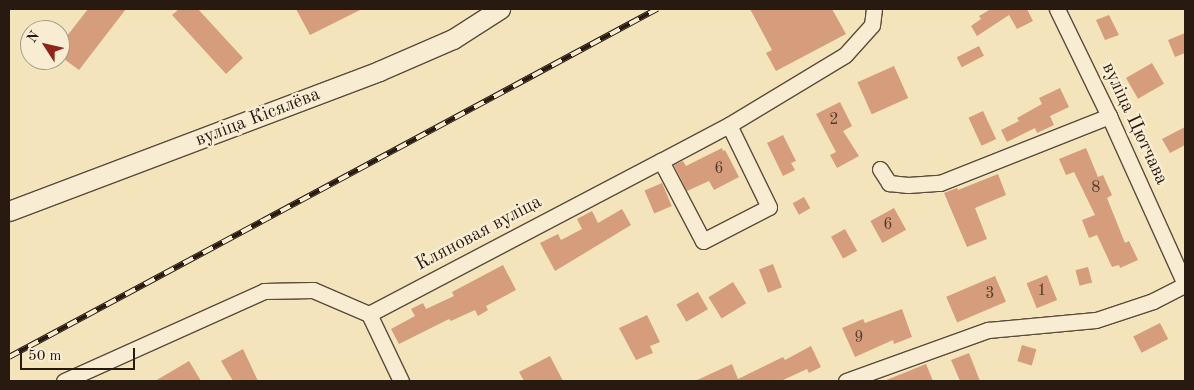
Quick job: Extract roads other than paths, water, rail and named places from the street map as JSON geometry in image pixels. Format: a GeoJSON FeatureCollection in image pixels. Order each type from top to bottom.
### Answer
{"type":"FeatureCollection","features":[{"type":"Feature","properties":{"kind":"street","name":"вуліца Кісялёва"},"geometry":{"type":"LineString","coordinates":[[9,211],[380,71],[453,39],[500,9]]}},
{"type":"Feature","properties":{"kind":"street","name":"Кляновая вуліца"},"geometry":{"type":"LineString","coordinates":[[369,314],[661,162],[729,125],[845,56],[872,25],[874,9]]}},
{"type":"Feature","properties":{"kind":"street","name":"вуліца Цютчава"},"geometry":{"type":"LineString","coordinates":[[1057,9],[1109,116],[1185,285]]}},
{"type":"Feature","properties":{"kind":"street"},"geometry":{"type":"LineString","coordinates":[[880,169],[889,183],[908,186],[940,183],[1109,116]]}},
{"type":"Feature","properties":{"kind":"street"},"geometry":{"type":"LineString","coordinates":[[661,162],[703,241],[769,207],[729,125]]}},
{"type":"Feature","properties":{"kind":"street"},"geometry":{"type":"LineString","coordinates":[[846,381],[988,330],[1096,320],[1153,301],[1185,285]]}},
{"type":"Feature","properties":{"kind":"street"},"geometry":{"type":"LineString","coordinates":[[69,381],[264,291],[313,290],[369,314],[401,381]]}},
{"type":"Feature","properties":{"kind":"railway"},"geometry":{"type":"LineString","coordinates":[[9,357],[657,9]]}}]}
